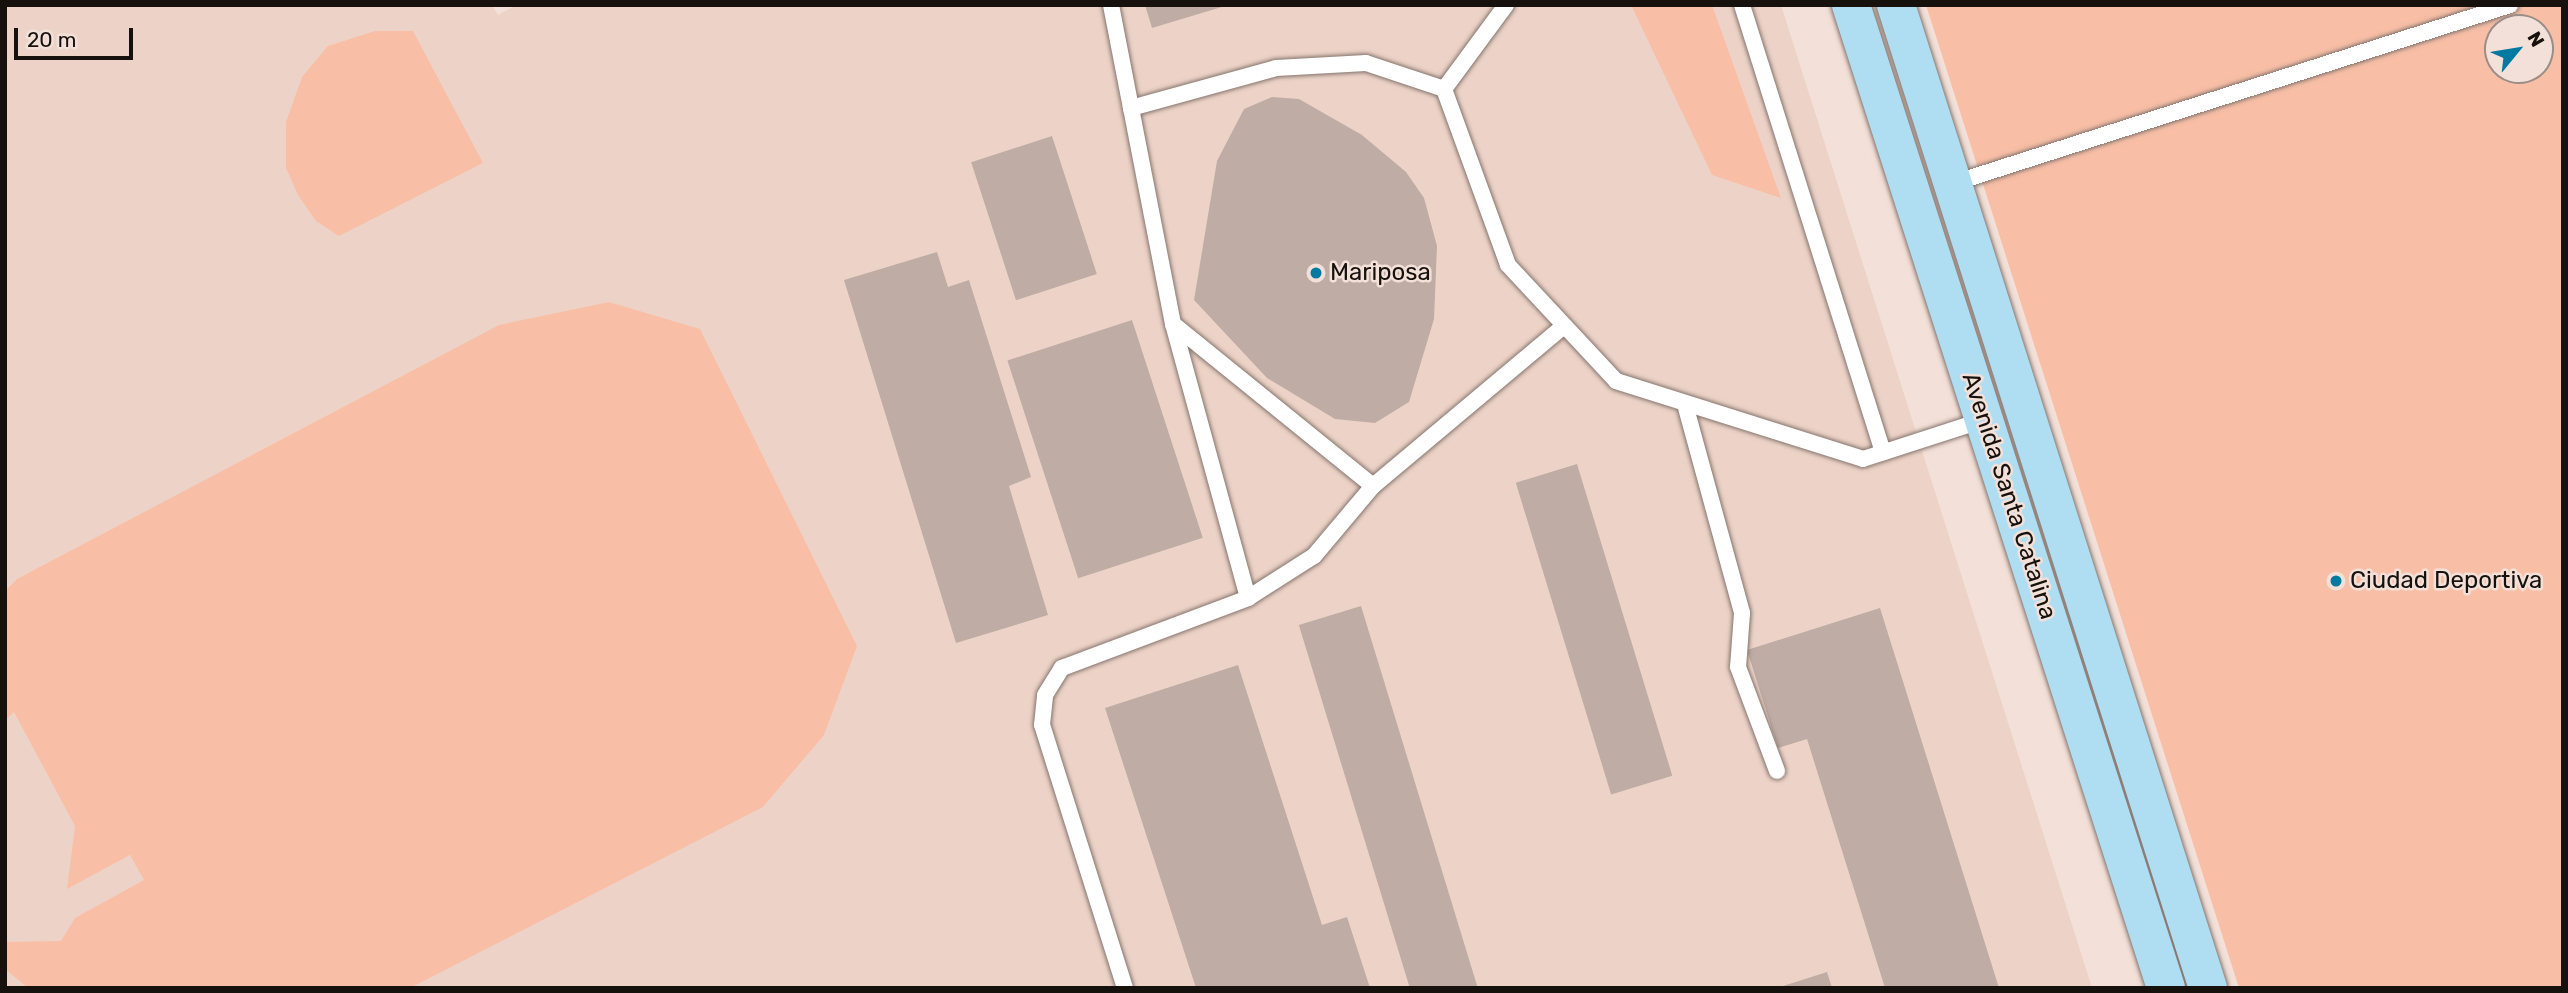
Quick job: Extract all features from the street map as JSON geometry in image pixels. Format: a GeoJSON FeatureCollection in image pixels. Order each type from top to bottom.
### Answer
{"type":"FeatureCollection","features":[{"type":"Feature","properties":{"kind":"main road","name":"Avenida Santa Catalina"},"geometry":{"type":"LineString","coordinates":[[1851,5],[2166,988]]}},
{"type":"Feature","properties":{"kind":"main road","name":"Avenida Santa Catalina"},"geometry":{"type":"LineString","coordinates":[[1896,5],[2208,988]]}},
{"type":"Feature","properties":{"kind":"lane"},"geometry":{"type":"LineString","coordinates":[[1111,5],[1173,324],[1248,598]]}},
{"type":"Feature","properties":{"kind":"lane"},"geometry":{"type":"LineString","coordinates":[[1444,89],[1506,5]]}},
{"type":"Feature","properties":{"kind":"lane"},"geometry":{"type":"LineString","coordinates":[[1742,5],[1883,452]]}},
{"type":"Feature","properties":{"kind":"lane"},"geometry":{"type":"LineString","coordinates":[[1954,183],[2510,5]]}},
{"type":"Feature","properties":{"kind":"lane"},"geometry":{"type":"LineString","coordinates":[[1131,108],[1276,68],[1366,63],[1444,89]]}},
{"type":"Feature","properties":{"kind":"lane"},"geometry":{"type":"LineString","coordinates":[[1444,89],[1508,265],[1560,329],[1616,381],[1686,408],[1863,459],[1984,420]]}},
{"type":"Feature","properties":{"kind":"lane"},"geometry":{"type":"LineString","coordinates":[[1173,324],[1373,486]]}},
{"type":"Feature","properties":{"kind":"lane"},"geometry":{"type":"LineString","coordinates":[[1125,988],[1042,725],[1045,695],[1062,668],[1248,598],[1314,556],[1373,486],[1560,329]]}},
{"type":"Feature","properties":{"kind":"lane"},"geometry":{"type":"LineString","coordinates":[[1686,408],[1742,613],[1738,667],[1777,771]]}},
{"type":"Feature","properties":{"kind":"shaded area"},"geometry":{"type":"Polygon","coordinates":[[[5,5],[492,5],[498,15],[516,5],[1781,5],[2092,988],[5,988],[5,5]]]}},
{"type":"Feature","properties":{"kind":"shaded area"},"geometry":{"type":"Polygon","coordinates":[[[1631,5],[1712,5],[1781,198],[1712,175],[1631,5]]]}},
{"type":"Feature","properties":{"kind":"shaded area","name":"Ciudad Deportiva"},"geometry":{"type":"Polygon","coordinates":[[[1926,5],[2563,5],[2563,988],[2239,988],[1926,5]]]}},
{"type":"Feature","properties":{"kind":"shaded area"},"geometry":{"type":"Polygon","coordinates":[[[375,31],[413,31],[483,163],[339,236],[316,221],[298,195],[286,168],[286,122],[302,77],[328,46],[375,31]]]}},
{"type":"Feature","properties":{"kind":"shaded area"},"geometry":{"type":"Polygon","coordinates":[[[609,302],[700,329],[857,646],[824,735],[763,807],[410,988],[28,988],[5,969],[5,942],[61,941],[75,918],[144,880],[130,855],[67,889],[75,826],[14,712],[5,721],[5,591],[17,579],[499,325],[609,302]]]}},
{"type":"Feature","properties":{"kind":"building"},"geometry":{"type":"Polygon","coordinates":[[[1145,5],[1225,5],[1225,6],[1152,28],[1145,5]]]}},
{"type":"Feature","properties":{"kind":"building","name":"Mariposa"},"geometry":{"type":"Polygon","coordinates":[[[1272,97],[1299,99],[1362,135],[1406,172],[1424,198],[1437,246],[1434,319],[1409,402],[1375,423],[1335,419],[1267,378],[1194,300],[1217,161],[1244,109],[1272,97]]]}},
{"type":"Feature","properties":{"kind":"building"},"geometry":{"type":"Polygon","coordinates":[[[1052,136],[1097,274],[1016,300],[971,162],[1052,136]]]}},
{"type":"Feature","properties":{"kind":"building"},"geometry":{"type":"Polygon","coordinates":[[[937,252],[948,287],[969,280],[1031,477],[1009,486],[1048,615],[956,643],[844,280],[937,252]]]}},
{"type":"Feature","properties":{"kind":"building"},"geometry":{"type":"Polygon","coordinates":[[[1132,320],[1203,538],[1078,578],[1007,360],[1132,320]]]}},
{"type":"Feature","properties":{"kind":"building"},"geometry":{"type":"Polygon","coordinates":[[[1577,464],[1672,776],[1611,794],[1516,483],[1577,464]]]}},
{"type":"Feature","properties":{"kind":"building"},"geometry":{"type":"Polygon","coordinates":[[[1361,606],[1478,988],[1410,988],[1299,625],[1361,606]]]}},
{"type":"Feature","properties":{"kind":"building"},"geometry":{"type":"Polygon","coordinates":[[[1880,608],[1999,988],[1885,988],[1807,739],[1778,748],[1747,650],[1880,608]]]}},
{"type":"Feature","properties":{"kind":"building"},"geometry":{"type":"Polygon","coordinates":[[[1238,665],[1322,925],[1347,917],[1370,988],[1196,988],[1105,708],[1238,665]]]}},
{"type":"Feature","properties":{"kind":"building"},"geometry":{"type":"Polygon","coordinates":[[[1827,972],[1832,988],[1780,988],[1780,987],[1827,972]]]}},
{"type":"Feature","properties":{"kind":"place","name":"Mariposa"},"geometry":{"type":"Point","coordinates":[1316,273]}},
{"type":"Feature","properties":{"kind":"place","name":"Ciudad Deportiva"},"geometry":{"type":"Point","coordinates":[2336,581]}}]}
